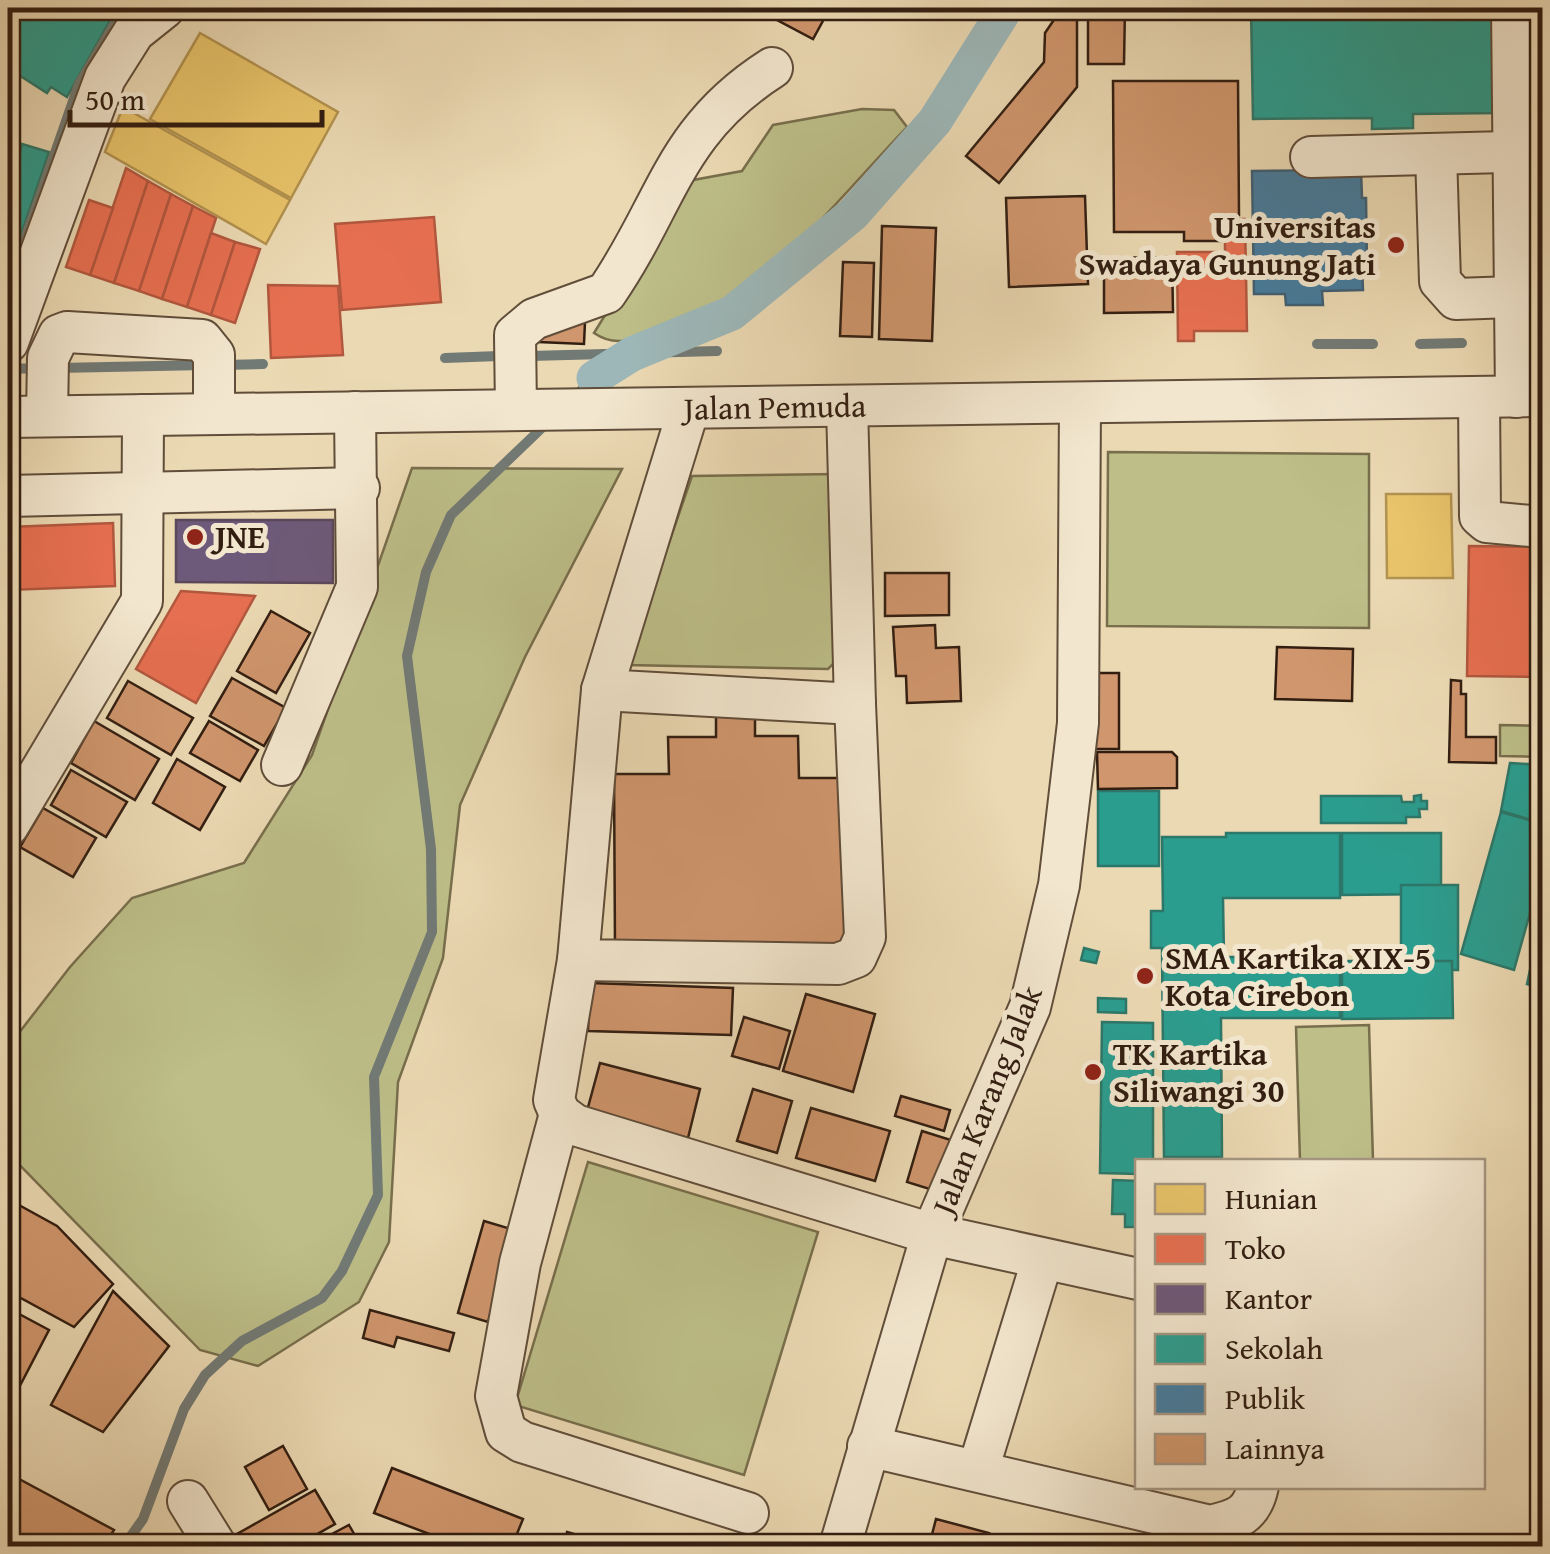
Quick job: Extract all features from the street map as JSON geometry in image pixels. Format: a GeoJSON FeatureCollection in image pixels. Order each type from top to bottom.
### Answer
{"type":"FeatureCollection","features":[{"type":"Feature","properties":{"kind":"street"},"geometry":{"type":"LineString","coordinates":[[1512,8],[1528,152],[1528,296],[1512,397],[1480,516],[1486,522],[1542,527]]}},
{"type":"Feature","properties":{"kind":"street"},"geometry":{"type":"LineString","coordinates":[[8,342],[106,78],[145,16]]}},
{"type":"Feature","properties":{"kind":"street"},"geometry":{"type":"LineString","coordinates":[[530,410],[515,334],[534,319],[606,293],[684,150],[728,98],[772,68]]}},
{"type":"Feature","properties":{"kind":"street"},"geometry":{"type":"LineString","coordinates":[[1311,157],[1528,152]]}},
{"type":"Feature","properties":{"kind":"street"},"geometry":{"type":"LineString","coordinates":[[1436,154],[1440,280],[1445,291],[1456,299],[1528,296]]}},
{"type":"Feature","properties":{"kind":"street"},"geometry":{"type":"LineString","coordinates":[[48,416],[48,367],[55,340],[67,332],[198,339],[214,363],[214,414]]}},
{"type":"Feature","properties":{"kind":"street","name":"Jalan Pemuda"},"geometry":{"type":"LineString","coordinates":[[8,416],[1512,397]]}},
{"type":"Feature","properties":{"kind":"street","name":"Jalan Karang Jalak"},"geometry":{"type":"LineString","coordinates":[[840,1546],[932,1234],[1030,1007],[1059,885],[1078,723],[1080,403]]}},
{"type":"Feature","properties":{"kind":"street"},"geometry":{"type":"LineString","coordinates":[[578,960],[838,964],[856,957],[866,937],[847,406]]}},
{"type":"Feature","properties":{"kind":"street"},"geometry":{"type":"LineString","coordinates":[[681,408],[602,690],[578,960],[554,1100],[560,1114],[520,1263],[496,1396],[506,1432],[522,1442],[748,1513]]}},
{"type":"Feature","properties":{"kind":"street"},"geometry":{"type":"LineString","coordinates":[[282,765],[356,588],[360,488],[356,412]]}},
{"type":"Feature","properties":{"kind":"street"},"geometry":{"type":"LineString","coordinates":[[8,826],[139,610],[143,415]]}},
{"type":"Feature","properties":{"kind":"street"},"geometry":{"type":"LineString","coordinates":[[8,496],[360,488]]}},
{"type":"Feature","properties":{"kind":"street"},"geometry":{"type":"LineString","coordinates":[[602,690],[856,704]]}},
{"type":"Feature","properties":{"kind":"street"},"geometry":{"type":"LineString","coordinates":[[560,1114],[601,1134],[932,1234],[1135,1278]]}},
{"type":"Feature","properties":{"kind":"street"},"geometry":{"type":"LineString","coordinates":[[978,1470],[1042,1260]]}},
{"type":"Feature","properties":{"kind":"street"},"geometry":{"type":"LineString","coordinates":[[868,1446],[1210,1526],[1236,1521],[1254,1506],[1257,1489]]}},
{"type":"Feature","properties":{"kind":"street"},"geometry":{"type":"LineString","coordinates":[[188,1501],[216,1546]]}},
{"type":"Feature","properties":{"kind":"green space"},"geometry":{"type":"Polygon","coordinates":[[[862,109],[894,110],[907,127],[778,262],[723,303],[633,339],[614,341],[594,333],[688,181],[742,171],[773,125],[862,109]]]}},
{"type":"Feature","properties":{"kind":"green space"},"geometry":{"type":"Polygon","coordinates":[[[1108,452],[1369,454],[1369,628],[1107,626],[1108,452]]]}},
{"type":"Feature","properties":{"kind":"green space"},"geometry":{"type":"Polygon","coordinates":[[[412,468],[622,469],[525,657],[460,805],[443,958],[398,1082],[389,1242],[359,1302],[258,1366],[200,1350],[8,1153],[8,1047],[70,967],[132,898],[244,863],[312,755],[412,468]]]}},
{"type":"Feature","properties":{"kind":"green space"},"geometry":{"type":"Polygon","coordinates":[[[836,474],[840,657],[828,669],[627,665],[692,476],[836,474]]]}},
{"type":"Feature","properties":{"kind":"green space"},"geometry":{"type":"Polygon","coordinates":[[[1500,725],[1542,726],[1542,757],[1500,756],[1500,725]]]}},
{"type":"Feature","properties":{"kind":"green space"},"geometry":{"type":"Polygon","coordinates":[[[1369,1025],[1373,1159],[1300,1159],[1296,1027],[1369,1025]]]}},
{"type":"Feature","properties":{"kind":"green space"},"geometry":{"type":"Polygon","coordinates":[[[588,1162],[818,1232],[744,1475],[515,1405],[588,1162]]]}},
{"type":"Feature","properties":{"kind":"building: Hunian"},"geometry":{"type":"Polygon","coordinates":[[[200,33],[338,112],[291,198],[150,119],[200,33]]]}},
{"type":"Feature","properties":{"kind":"building: Hunian"},"geometry":{"type":"Polygon","coordinates":[[[123,107],[290,200],[266,244],[105,152],[123,107]]]}},
{"type":"Feature","properties":{"kind":"building: Hunian"},"geometry":{"type":"Polygon","coordinates":[[[1386,494],[1451,494],[1453,578],[1387,578],[1386,494]]]}},
{"type":"Feature","properties":{"kind":"building: Toko"},"geometry":{"type":"Polygon","coordinates":[[[126,168],[148,181],[114,283],[90,275],[126,168]]]}},
{"type":"Feature","properties":{"kind":"building: Toko"},"geometry":{"type":"Polygon","coordinates":[[[148,181],[171,194],[139,291],[114,283],[148,181]]]}},
{"type":"Feature","properties":{"kind":"building: Toko"},"geometry":{"type":"Polygon","coordinates":[[[171,194],[193,206],[162,299],[139,291],[171,194]]]}},
{"type":"Feature","properties":{"kind":"building: Toko"},"geometry":{"type":"Polygon","coordinates":[[[89,200],[113,208],[90,275],[66,267],[89,200]]]}},
{"type":"Feature","properties":{"kind":"building: Toko"},"geometry":{"type":"Polygon","coordinates":[[[193,206],[216,218],[187,307],[162,299],[193,206]]]}},
{"type":"Feature","properties":{"kind":"building: Toko"},"geometry":{"type":"Polygon","coordinates":[[[434,217],[441,302],[342,310],[335,224],[434,217]]]}},
{"type":"Feature","properties":{"kind":"building: Toko"},"geometry":{"type":"Polygon","coordinates":[[[1225,219],[1245,219],[1247,331],[1194,331],[1194,341],[1178,341],[1177,252],[1225,252],[1225,219]]]}},
{"type":"Feature","properties":{"kind":"building: Toko"},"geometry":{"type":"Polygon","coordinates":[[[211,233],[235,242],[211,315],[187,307],[211,233]]]}},
{"type":"Feature","properties":{"kind":"building: Toko"},"geometry":{"type":"Polygon","coordinates":[[[235,242],[260,249],[235,323],[211,315],[235,242]]]}},
{"type":"Feature","properties":{"kind":"building: Toko"},"geometry":{"type":"Polygon","coordinates":[[[268,285],[338,286],[343,355],[271,358],[268,285]]]}},
{"type":"Feature","properties":{"kind":"building: Toko"},"geometry":{"type":"Polygon","coordinates":[[[113,523],[115,586],[8,590],[8,527],[113,523]]]}},
{"type":"Feature","properties":{"kind":"building: Toko"},"geometry":{"type":"Polygon","coordinates":[[[1469,546],[1542,547],[1542,677],[1467,676],[1469,546]]]}},
{"type":"Feature","properties":{"kind":"building: Toko"},"geometry":{"type":"Polygon","coordinates":[[[181,591],[255,596],[196,703],[136,669],[181,591]]]}},
{"type":"Feature","properties":{"kind":"building: Kantor"},"geometry":{"type":"Polygon","coordinates":[[[176,520],[333,520],[333,583],[176,582],[176,520]]]}},
{"type":"Feature","properties":{"kind":"building: Sekolah"},"geometry":{"type":"Polygon","coordinates":[[[14,8],[117,8],[67,97],[51,87],[47,93],[8,68],[8,18],[14,8]]]}},
{"type":"Feature","properties":{"kind":"building: Sekolah"},"geometry":{"type":"Polygon","coordinates":[[[1251,8],[1499,8],[1500,113],[1413,114],[1413,128],[1372,129],[1372,118],[1253,119],[1251,8]]]}},
{"type":"Feature","properties":{"kind":"building: Sekolah"},"geometry":{"type":"Polygon","coordinates":[[[1520,65],[1542,65],[1542,126],[1520,126],[1520,65]]]}},
{"type":"Feature","properties":{"kind":"building: Sekolah"},"geometry":{"type":"Polygon","coordinates":[[[22,144],[49,152],[19,241],[8,238],[8,204],[22,144]]]}},
{"type":"Feature","properties":{"kind":"building: Sekolah"},"geometry":{"type":"Polygon","coordinates":[[[1510,763],[1542,765],[1542,823],[1501,811],[1510,763]]]}},
{"type":"Feature","properties":{"kind":"building: Sekolah"},"geometry":{"type":"Polygon","coordinates":[[[1098,791],[1159,791],[1159,866],[1098,866],[1098,791]]]}},
{"type":"Feature","properties":{"kind":"building: Sekolah"},"geometry":{"type":"Polygon","coordinates":[[[1421,795],[1421,801],[1427,801],[1427,809],[1419,809],[1420,817],[1406,817],[1406,823],[1321,823],[1321,796],[1401,796],[1402,802],[1414,802],[1414,796],[1421,795]]]}},
{"type":"Feature","properties":{"kind":"building: Sekolah"},"geometry":{"type":"Polygon","coordinates":[[[1501,812],[1542,824],[1542,870],[1514,970],[1461,954],[1501,812]]]}},
{"type":"Feature","properties":{"kind":"building: Sekolah"},"geometry":{"type":"Polygon","coordinates":[[[1226,833],[1340,833],[1340,898],[1223,898],[1224,957],[1340,957],[1340,1018],[1221,1018],[1222,1157],[1164,1157],[1162,948],[1151,948],[1151,911],[1163,911],[1162,837],[1226,837],[1226,833]]]}},
{"type":"Feature","properties":{"kind":"building: Sekolah"},"geometry":{"type":"Polygon","coordinates":[[[1342,833],[1441,833],[1441,894],[1342,895],[1342,833]]]}},
{"type":"Feature","properties":{"kind":"building: Sekolah"},"geometry":{"type":"Polygon","coordinates":[[[1401,885],[1458,885],[1458,970],[1401,970],[1401,885]]]}},
{"type":"Feature","properties":{"kind":"building: Sekolah"},"geometry":{"type":"Polygon","coordinates":[[[1542,913],[1542,988],[1527,984],[1542,913]]]}},
{"type":"Feature","properties":{"kind":"building: Sekolah"},"geometry":{"type":"Polygon","coordinates":[[[1084,948],[1099,952],[1096,963],[1081,960],[1084,948]]]}},
{"type":"Feature","properties":{"kind":"building: Sekolah"},"geometry":{"type":"Polygon","coordinates":[[[1342,961],[1452,961],[1453,1018],[1342,1019],[1342,961]]]}},
{"type":"Feature","properties":{"kind":"building: Sekolah"},"geometry":{"type":"Polygon","coordinates":[[[1098,998],[1126,999],[1126,1013],[1098,1012],[1098,998]]]}},
{"type":"Feature","properties":{"kind":"building: Sekolah"},"geometry":{"type":"Polygon","coordinates":[[[1102,1022],[1153,1023],[1153,1159],[1135,1159],[1135,1174],[1100,1173],[1102,1022]]]}},
{"type":"Feature","properties":{"kind":"building: Sekolah"},"geometry":{"type":"Polygon","coordinates":[[[1113,1180],[1135,1181],[1135,1227],[1125,1227],[1125,1214],[1112,1214],[1113,1180]]]}},
{"type":"Feature","properties":{"kind":"building: Publik"},"geometry":{"type":"Polygon","coordinates":[[[1361,170],[1362,198],[1366,198],[1367,267],[1362,266],[1363,290],[1322,291],[1323,305],[1286,305],[1285,294],[1254,294],[1252,171],[1361,170]]]}},
{"type":"Feature","properties":{"kind":"building: Lainnya"},"geometry":{"type":"Polygon","coordinates":[[[754,8],[830,8],[813,39],[754,8]]]}},
{"type":"Feature","properties":{"kind":"building: Lainnya"},"geometry":{"type":"Polygon","coordinates":[[[1062,8],[1077,8],[1077,87],[999,183],[966,156],[1044,62],[1045,33],[1062,8]]]}},
{"type":"Feature","properties":{"kind":"building: Lainnya"},"geometry":{"type":"Polygon","coordinates":[[[1088,8],[1125,8],[1124,64],[1088,64],[1088,8]]]}},
{"type":"Feature","properties":{"kind":"building: Lainnya"},"geometry":{"type":"Polygon","coordinates":[[[1113,81],[1238,81],[1239,215],[1223,216],[1223,241],[1184,241],[1184,232],[1114,232],[1113,81]]]}},
{"type":"Feature","properties":{"kind":"building: Lainnya"},"geometry":{"type":"Polygon","coordinates":[[[1085,196],[1088,284],[1009,287],[1006,198],[1085,196]]]}},
{"type":"Feature","properties":{"kind":"building: Lainnya"},"geometry":{"type":"Polygon","coordinates":[[[882,226],[936,228],[932,341],[879,339],[882,226]]]}},
{"type":"Feature","properties":{"kind":"building: Lainnya"},"geometry":{"type":"Polygon","coordinates":[[[1172,257],[1173,312],[1104,313],[1104,258],[1172,257]]]}},
{"type":"Feature","properties":{"kind":"building: Lainnya"},"geometry":{"type":"Polygon","coordinates":[[[843,262],[874,263],[872,337],[840,336],[843,262]]]}},
{"type":"Feature","properties":{"kind":"building: Lainnya"},"geometry":{"type":"Polygon","coordinates":[[[540,320],[585,322],[584,344],[539,342],[540,320]]]}},
{"type":"Feature","properties":{"kind":"building: Lainnya"},"geometry":{"type":"Polygon","coordinates":[[[885,573],[949,573],[949,615],[885,616],[885,573]]]}},
{"type":"Feature","properties":{"kind":"building: Lainnya"},"geometry":{"type":"Polygon","coordinates":[[[271,611],[310,633],[276,693],[237,671],[271,611]]]}},
{"type":"Feature","properties":{"kind":"building: Lainnya"},"geometry":{"type":"Polygon","coordinates":[[[935,625],[936,648],[959,647],[961,701],[907,703],[906,676],[896,676],[893,627],[935,625]]]}},
{"type":"Feature","properties":{"kind":"building: Lainnya"},"geometry":{"type":"Polygon","coordinates":[[[1277,647],[1353,649],[1352,701],[1275,699],[1277,647]]]}},
{"type":"Feature","properties":{"kind":"building: Lainnya"},"geometry":{"type":"Polygon","coordinates":[[[1092,673],[1119,673],[1119,749],[1092,749],[1092,673]]]}},
{"type":"Feature","properties":{"kind":"building: Lainnya"},"geometry":{"type":"Polygon","coordinates":[[[232,678],[286,708],[264,746],[210,716],[232,678]]]}},
{"type":"Feature","properties":{"kind":"building: Lainnya"},"geometry":{"type":"Polygon","coordinates":[[[1451,680],[1461,681],[1461,694],[1466,694],[1466,737],[1496,737],[1496,763],[1449,762],[1451,680]]]}},
{"type":"Feature","properties":{"kind":"building: Lainnya"},"geometry":{"type":"Polygon","coordinates":[[[128,681],[193,718],[171,755],[107,718],[128,681]]]}},
{"type":"Feature","properties":{"kind":"building: Lainnya"},"geometry":{"type":"Polygon","coordinates":[[[716,706],[755,706],[755,736],[798,736],[799,778],[846,778],[846,946],[615,946],[614,774],[669,774],[668,737],[716,737],[716,706]]]}},
{"type":"Feature","properties":{"kind":"building: Lainnya"},"geometry":{"type":"Polygon","coordinates":[[[94,721],[159,759],[135,800],[71,763],[94,721]]]}},
{"type":"Feature","properties":{"kind":"building: Lainnya"},"geometry":{"type":"Polygon","coordinates":[[[209,721],[258,750],[240,781],[190,753],[209,721]]]}},
{"type":"Feature","properties":{"kind":"building: Lainnya"},"geometry":{"type":"Polygon","coordinates":[[[1097,752],[1172,752],[1177,757],[1177,788],[1098,789],[1097,752]]]}},
{"type":"Feature","properties":{"kind":"building: Lainnya"},"geometry":{"type":"Polygon","coordinates":[[[177,759],[225,787],[200,830],[153,803],[177,759]]]}},
{"type":"Feature","properties":{"kind":"building: Lainnya"},"geometry":{"type":"Polygon","coordinates":[[[71,770],[127,802],[106,837],[51,805],[71,770]]]}},
{"type":"Feature","properties":{"kind":"building: Lainnya"},"geometry":{"type":"Polygon","coordinates":[[[43,808],[96,838],[73,877],[20,847],[43,808]]]}},
{"type":"Feature","properties":{"kind":"building: Lainnya"},"geometry":{"type":"Polygon","coordinates":[[[590,983],[733,988],[731,1035],[588,1031],[590,983]]]}},
{"type":"Feature","properties":{"kind":"building: Lainnya"},"geometry":{"type":"Polygon","coordinates":[[[806,994],[875,1014],[853,1092],[783,1071],[806,994]]]}},
{"type":"Feature","properties":{"kind":"building: Lainnya"},"geometry":{"type":"Polygon","coordinates":[[[744,1017],[790,1031],[779,1069],[732,1056],[744,1017]]]}},
{"type":"Feature","properties":{"kind":"building: Lainnya"},"geometry":{"type":"Polygon","coordinates":[[[600,1063],[700,1089],[688,1138],[587,1111],[600,1063]]]}},
{"type":"Feature","properties":{"kind":"building: Lainnya"},"geometry":{"type":"Polygon","coordinates":[[[753,1089],[792,1101],[777,1153],[737,1141],[753,1089]]]}},
{"type":"Feature","properties":{"kind":"building: Lainnya"},"geometry":{"type":"Polygon","coordinates":[[[901,1096],[950,1110],[944,1131],[895,1116],[901,1096]]]}},
{"type":"Feature","properties":{"kind":"building: Lainnya"},"geometry":{"type":"Polygon","coordinates":[[[811,1108],[890,1131],[875,1181],[796,1158],[811,1108]]]}},
{"type":"Feature","properties":{"kind":"building: Lainnya"},"geometry":{"type":"Polygon","coordinates":[[[922,1131],[954,1141],[939,1192],[907,1182],[922,1131]]]}},
{"type":"Feature","properties":{"kind":"building: Lainnya"},"geometry":{"type":"Polygon","coordinates":[[[8,1199],[57,1226],[113,1284],[74,1327],[8,1291],[8,1199]]]}},
{"type":"Feature","properties":{"kind":"building: Lainnya"},"geometry":{"type":"Polygon","coordinates":[[[484,1221],[514,1230],[488,1322],[458,1313],[484,1221]]]}},
{"type":"Feature","properties":{"kind":"building: Lainnya"},"geometry":{"type":"Polygon","coordinates":[[[113,1291],[169,1346],[103,1432],[51,1405],[113,1291]]]}},
{"type":"Feature","properties":{"kind":"building: Lainnya"},"geometry":{"type":"Polygon","coordinates":[[[8,1308],[49,1330],[13,1399],[8,1396],[8,1308]]]}},
{"type":"Feature","properties":{"kind":"building: Lainnya"},"geometry":{"type":"Polygon","coordinates":[[[370,1310],[454,1333],[449,1351],[397,1337],[394,1347],[363,1338],[370,1310]]]}},
{"type":"Feature","properties":{"kind":"building: Lainnya"},"geometry":{"type":"Polygon","coordinates":[[[283,1446],[307,1489],[269,1510],[245,1467],[283,1446]]]}},
{"type":"Feature","properties":{"kind":"building: Lainnya"},"geometry":{"type":"Polygon","coordinates":[[[392,1468],[523,1519],[512,1546],[461,1546],[374,1513],[392,1468]]]}},
{"type":"Feature","properties":{"kind":"building: Lainnya"},"geometry":{"type":"Polygon","coordinates":[[[8,1473],[114,1530],[104,1546],[8,1546],[8,1473]]]}},
{"type":"Feature","properties":{"kind":"building: Lainnya"},"geometry":{"type":"Polygon","coordinates":[[[315,1490],[335,1524],[296,1546],[245,1546],[237,1534],[315,1490]]]}},
{"type":"Feature","properties":{"kind":"building: Lainnya"},"geometry":{"type":"Polygon","coordinates":[[[936,1519],[989,1533],[987,1538],[1005,1543],[1004,1546],[929,1546],[936,1519]]]}},
{"type":"Feature","properties":{"kind":"building: Lainnya"},"geometry":{"type":"Polygon","coordinates":[[[349,1525],[361,1546],[309,1546],[349,1525]]]}},
{"type":"Feature","properties":{"kind":"building: Lainnya"},"geometry":{"type":"Polygon","coordinates":[[[567,1532],[612,1545],[612,1546],[564,1546],[567,1532]]]}},
{"type":"Feature","properties":{"kind":"waterway"},"geometry":{"type":"LineString","coordinates":[[23,245],[79,84],[124,8]]}},
{"type":"Feature","properties":{"kind":"waterway"},"geometry":{"type":"LineString","coordinates":[[594,378],[632,354],[732,313],[853,214],[935,121],[1006,8]]}},
{"type":"Feature","properties":{"kind":"waterway"},"geometry":{"type":"LineString","coordinates":[[1523,342],[1542,342]]}},
{"type":"Feature","properties":{"kind":"waterway"},"geometry":{"type":"LineString","coordinates":[[1420,344],[1462,343]]}},
{"type":"Feature","properties":{"kind":"waterway"},"geometry":{"type":"LineString","coordinates":[[1317,344],[1373,344]]}},
{"type":"Feature","properties":{"kind":"waterway"},"geometry":{"type":"LineString","coordinates":[[530,356],[717,351]]}},
{"type":"Feature","properties":{"kind":"waterway"},"geometry":{"type":"LineString","coordinates":[[445,358],[499,356]]}},
{"type":"Feature","properties":{"kind":"waterway"},"geometry":{"type":"LineString","coordinates":[[223,365],[263,364]]}},
{"type":"Feature","properties":{"kind":"waterway"},"geometry":{"type":"LineString","coordinates":[[58,368],[206,365]]}},
{"type":"Feature","properties":{"kind":"waterway"},"geometry":{"type":"LineString","coordinates":[[8,369],[41,368]]}},
{"type":"Feature","properties":{"kind":"waterway"},"geometry":{"type":"LineString","coordinates":[[574,397],[594,378]]}},
{"type":"Feature","properties":{"kind":"waterway"},"geometry":{"type":"LineString","coordinates":[[124,1546],[143,1519],[184,1409],[205,1375],[242,1341],[322,1298],[342,1271],[378,1195],[374,1077],[432,932],[431,849],[407,656],[426,572],[451,515],[548,422]]}},
{"type":"Feature","properties":{"kind":"place","name":"Universitas Swadaya Gunung Jati"},"geometry":{"type":"Point","coordinates":[1396,245]}},
{"type":"Feature","properties":{"kind":"place","name":"JNE"},"geometry":{"type":"Point","coordinates":[195,537]}},
{"type":"Feature","properties":{"kind":"place","name":"SMA Kartika XIX-5 Kota Cirebon"},"geometry":{"type":"Point","coordinates":[1145,976]}},
{"type":"Feature","properties":{"kind":"place","name":"TK Kartika Siliwangi 30"},"geometry":{"type":"Point","coordinates":[1093,1072]}}]}
